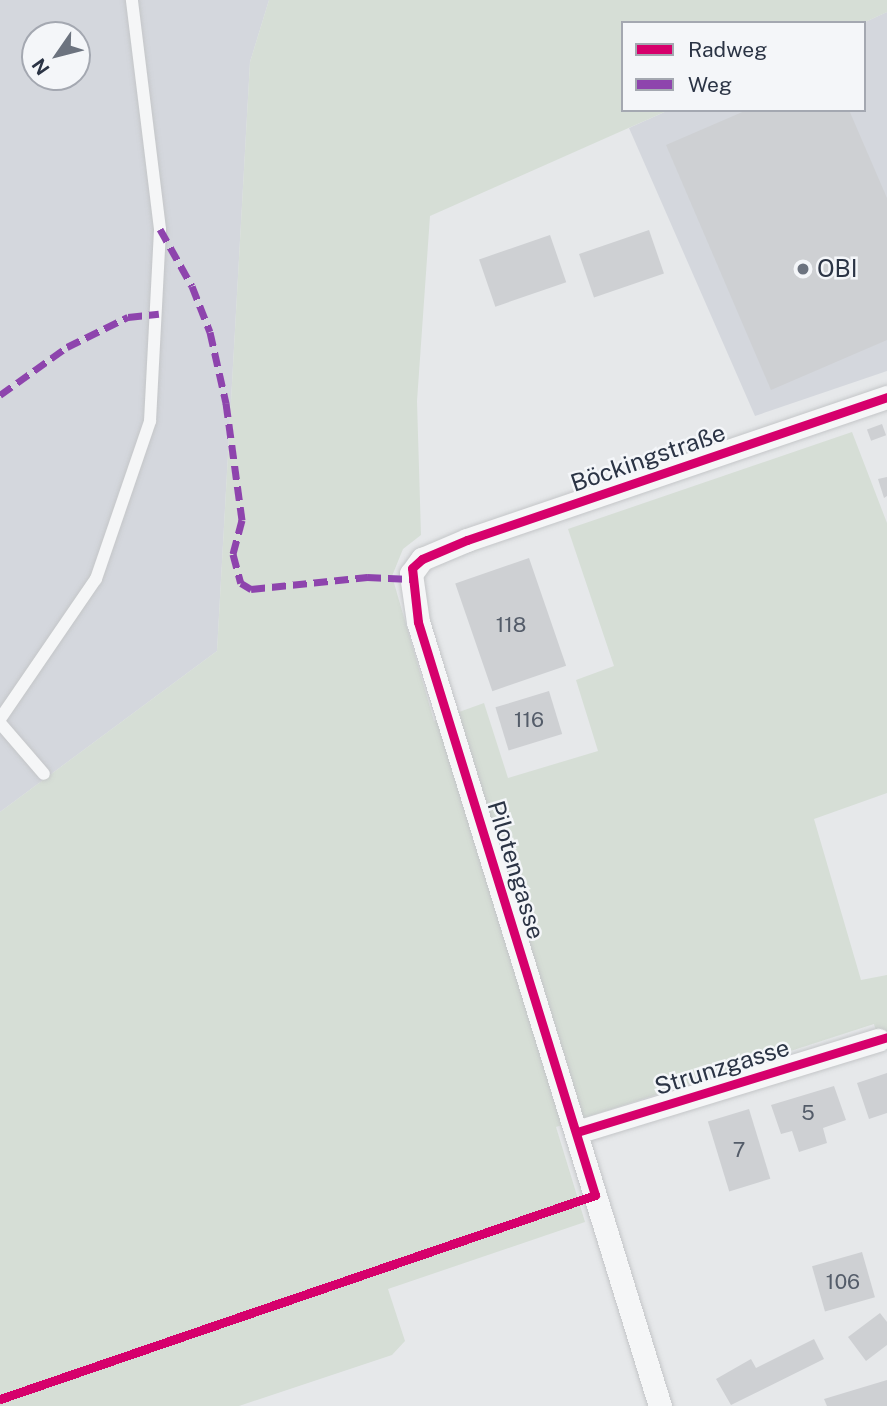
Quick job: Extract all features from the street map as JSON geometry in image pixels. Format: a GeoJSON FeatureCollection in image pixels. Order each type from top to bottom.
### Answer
{"type":"FeatureCollection","features":[{"type":"Feature","properties":{"kind":"street","name":"Böckingstraße"},"geometry":{"type":"LineString","coordinates":[[422,559],[887,397]]}},
{"type":"Feature","properties":{"kind":"street","name":"Pilotengasse"},"geometry":{"type":"LineString","coordinates":[[422,559],[411,574],[418,622],[660,1406]]}},
{"type":"Feature","properties":{"kind":"street","name":"Strunzgasse"},"geometry":{"type":"LineString","coordinates":[[577,1132],[878,1040]]}},
{"type":"Feature","properties":{"kind":"lane"},"geometry":{"type":"LineString","coordinates":[[44,775],[0,721],[96,579],[150,421],[160,229],[132,0]]}},
{"type":"Feature","properties":{"kind":"shaded area"},"geometry":{"type":"Polygon","coordinates":[[[0,0],[269,0],[250,62],[217,651],[0,812],[0,0]]]}},
{"type":"Feature","properties":{"kind":"shaded area"},"geometry":{"type":"Polygon","coordinates":[[[269,0],[887,0],[887,12],[866,22],[621,21],[621,112],[664,112],[430,216],[417,401],[421,535],[403,549],[392,576],[434,721],[484,703],[508,778],[598,751],[576,680],[614,666],[568,529],[852,432],[887,523],[887,793],[814,819],[861,980],[887,975],[887,1048],[881,1049],[874,1024],[556,1127],[585,1222],[388,1289],[405,1341],[392,1355],[239,1406],[0,1406],[0,812],[217,651],[250,62],[269,0]]]}},
{"type":"Feature","properties":{"kind":"shaded area","name":"OBI"},"geometry":{"type":"Polygon","coordinates":[[[887,12],[887,371],[755,416],[629,128],[665,112],[866,112],[866,22],[887,12]]]}},
{"type":"Feature","properties":{"kind":"building","name":"OBI"},"geometry":{"type":"Polygon","coordinates":[[[742,112],[850,112],[887,198],[887,340],[771,390],[666,145],[742,112]]]}},
{"type":"Feature","properties":{"kind":"building"},"geometry":{"type":"Polygon","coordinates":[[[649,230],[664,273],[594,298],[579,254],[649,230]]]}},
{"type":"Feature","properties":{"kind":"building"},"geometry":{"type":"Polygon","coordinates":[[[550,235],[566,282],[495,307],[479,259],[550,235]]]}},
{"type":"Feature","properties":{"kind":"building"},"geometry":{"type":"Polygon","coordinates":[[[882,424],[886,435],[871,441],[867,429],[882,424]]]}},
{"type":"Feature","properties":{"kind":"building"},"geometry":{"type":"Polygon","coordinates":[[[887,477],[887,496],[884,498],[878,479],[887,477]]]}},
{"type":"Feature","properties":{"kind":"building"},"geometry":{"type":"Polygon","coordinates":[[[529,558],[566,666],[492,691],[455,583],[529,558]]]}},
{"type":"Feature","properties":{"kind":"building"},"geometry":{"type":"Polygon","coordinates":[[[549,691],[562,734],[509,750],[495,707],[549,691]]]}},
{"type":"Feature","properties":{"kind":"building"},"geometry":{"type":"Polygon","coordinates":[[[887,1073],[887,1113],[869,1119],[857,1083],[887,1073]]]}},
{"type":"Feature","properties":{"kind":"building"},"geometry":{"type":"Polygon","coordinates":[[[834,1086],[846,1120],[823,1128],[827,1143],[799,1152],[792,1131],[781,1134],[771,1105],[834,1086]]]}},
{"type":"Feature","properties":{"kind":"building"},"geometry":{"type":"Polygon","coordinates":[[[749,1109],[770,1179],[729,1191],[708,1122],[749,1109]]]}},
{"type":"Feature","properties":{"kind":"building"},"geometry":{"type":"Polygon","coordinates":[[[862,1252],[875,1297],[825,1312],[812,1266],[862,1252]]]}},
{"type":"Feature","properties":{"kind":"building"},"geometry":{"type":"Polygon","coordinates":[[[880,1313],[887,1322],[887,1345],[866,1361],[848,1337],[880,1313]]]}},
{"type":"Feature","properties":{"kind":"building"},"geometry":{"type":"Polygon","coordinates":[[[814,1339],[824,1359],[731,1405],[716,1379],[751,1359],[756,1368],[814,1339]]]}},
{"type":"Feature","properties":{"kind":"building"},"geometry":{"type":"Polygon","coordinates":[[[887,1380],[887,1406],[827,1406],[824,1399],[887,1380]]]}},
{"type":"Feature","properties":{"kind":"marked path"},"geometry":{"type":"LineString","coordinates":[[160,229],[192,286],[210,332],[226,403],[242,520],[233,554],[241,583],[251,589],[367,577],[411,579]]}},
{"type":"Feature","properties":{"kind":"marked path"},"geometry":{"type":"LineString","coordinates":[[0,395],[67,347],[128,317],[159,314]]}},
{"type":"Feature","properties":{"kind":"cycle path"},"geometry":{"type":"LineString","coordinates":[[0,1399],[595,1195],[418,622],[412,568],[422,559],[467,540],[887,397]]}},
{"type":"Feature","properties":{"kind":"cycle path"},"geometry":{"type":"LineString","coordinates":[[577,1132],[887,1037]]}},
{"type":"Feature","properties":{"kind":"place","name":"OBI"},"geometry":{"type":"Point","coordinates":[803,269]}}]}
